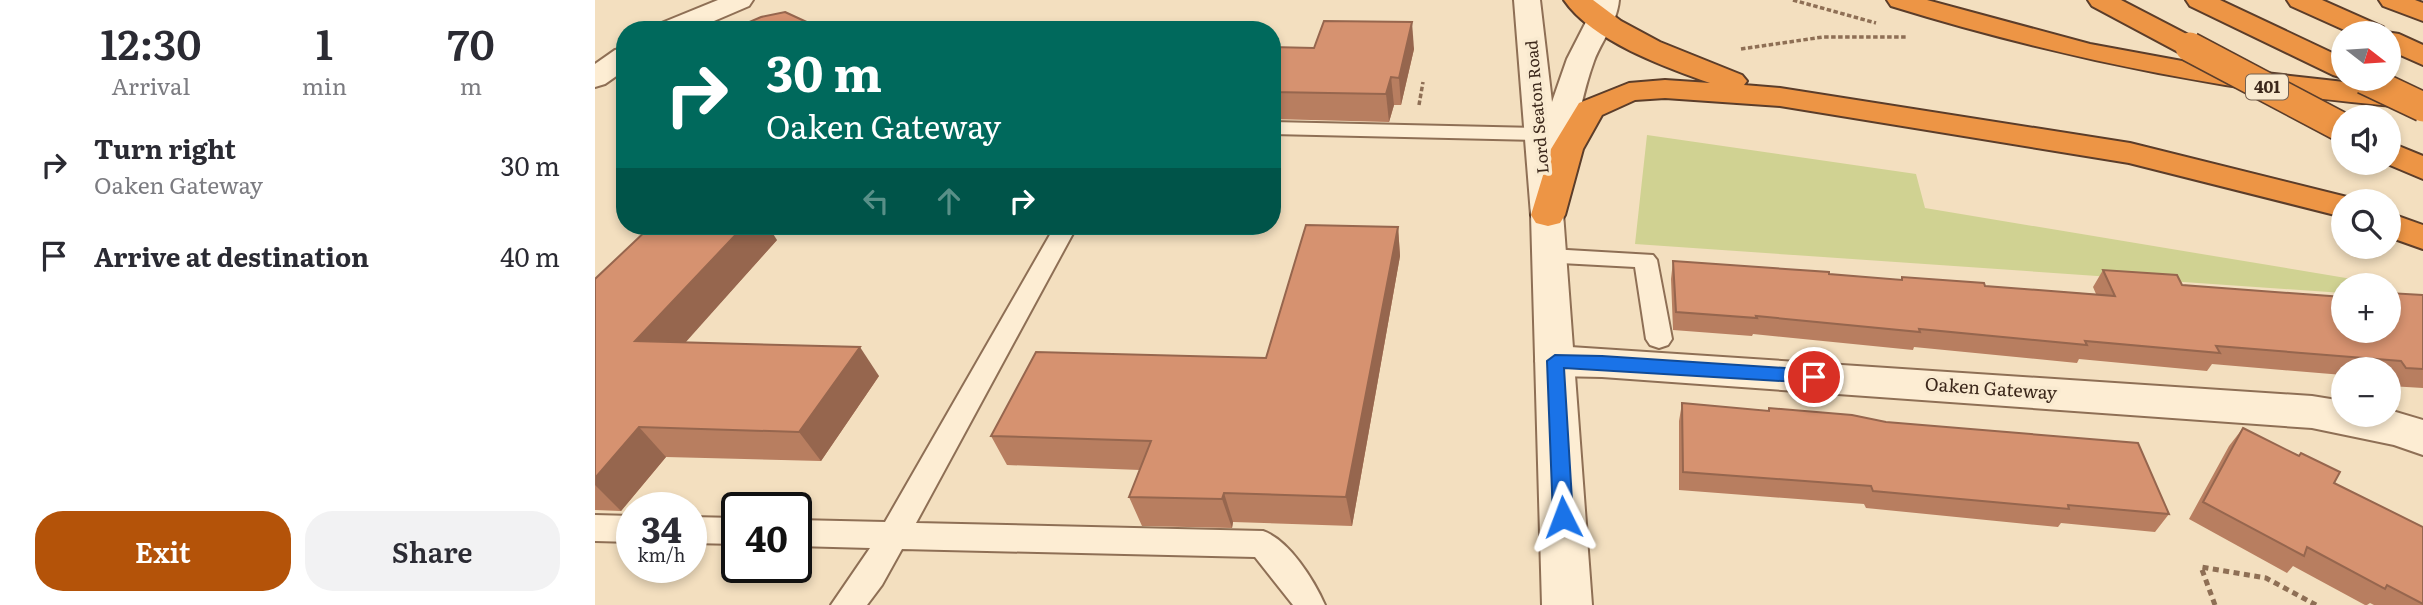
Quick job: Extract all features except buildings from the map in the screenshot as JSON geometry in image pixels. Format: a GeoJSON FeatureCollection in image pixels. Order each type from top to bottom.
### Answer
{"type":"FeatureCollection","features":[{"type":"Feature","properties":{"kind":"highway"},"geometry":{"type":"LineString","coordinates":[[1577,0],[1603,11],[1669,57],[1780,97]]}},
{"type":"Feature","properties":{"kind":"highway"},"geometry":{"type":"LineString","coordinates":[[1900,0],[2023,35],[2161,65],[2291,86],[2423,100]]}},
{"type":"Feature","properties":{"kind":"highway","name":"401"},"geometry":{"type":"LineString","coordinates":[[2101,0],[2331,122]]}},
{"type":"Feature","properties":{"kind":"highway"},"geometry":{"type":"LineString","coordinates":[[2199,0],[2331,63]]}},
{"type":"Feature","properties":{"kind":"highway"},"geometry":{"type":"LineString","coordinates":[[2300,0],[2347,21]]}},
{"type":"Feature","properties":{"kind":"highway"},"geometry":{"type":"LineString","coordinates":[[2392,0],[2423,13]]}},
{"type":"Feature","properties":{"kind":"highway"},"geometry":{"type":"LineString","coordinates":[[2401,46],[2423,56]]}},
{"type":"Feature","properties":{"kind":"highway"},"geometry":{"type":"LineString","coordinates":[[1548,215],[1567,149],[1590,109],[1629,92],[1665,89],[1780,97],[2130,153],[2331,203]]}},
{"type":"Feature","properties":{"kind":"highway"},"geometry":{"type":"LineString","coordinates":[[2389,91],[2423,107]]}},
{"type":"Feature","properties":{"kind":"highway"},"geometry":{"type":"LineString","coordinates":[[2401,229],[2423,238]]}},
{"type":"Feature","properties":{"kind":"street"},"geometry":{"type":"LineString","coordinates":[[690,21],[740,0]]}},
{"type":"Feature","properties":{"kind":"street","name":"Lord Seaton Road"},"geometry":{"type":"LineString","coordinates":[[1527,0],[1548,215],[1567,605]]}},
{"type":"Feature","properties":{"kind":"street","name":"Lord Seaton Road"},"geometry":{"type":"LineString","coordinates":[[1548,215],[1560,128],[1581,58],[1603,11]]}},
{"type":"Feature","properties":{"kind":"street"},"geometry":{"type":"LineString","coordinates":[[595,78],[616,63]]}},
{"type":"Feature","properties":{"kind":"street","name":"Oaken Gateway"},"geometry":{"type":"LineString","coordinates":[[1555,361],[1602,362],[2312,412],[2400,429],[2423,438]]}},
{"type":"Feature","properties":{"kind":"lane"},"geometry":{"type":"LineString","coordinates":[[1281,128],[1540,134]]}},
{"type":"Feature","properties":{"kind":"lane"},"geometry":{"type":"LineString","coordinates":[[847,605],[871,575],[1061,235]]}},
{"type":"Feature","properties":{"kind":"lane"},"geometry":{"type":"LineString","coordinates":[[1550,257],[1645,260],[1659,339]]}},
{"type":"Feature","properties":{"kind":"lane"},"geometry":{"type":"LineString","coordinates":[[595,528],[616,529]]}},
{"type":"Feature","properties":{"kind":"lane"},"geometry":{"type":"LineString","coordinates":[[812,533],[1263,544],[1301,588],[1309,605]]}},
{"type":"Feature","properties":{"kind":"path"},"geometry":{"type":"LineString","coordinates":[[1793,0],[1877,24]]}},
{"type":"Feature","properties":{"kind":"path"},"geometry":{"type":"LineString","coordinates":[[1738,49],[1787,40],[1851,34],[1918,37]]}},
{"type":"Feature","properties":{"kind":"path"},"geometry":{"type":"LineString","coordinates":[[2215,605],[2201,567],[2266,578],[2316,605]]}},
{"type":"Feature","properties":{"kind":"green space"},"geometry":{"type":"Polygon","coordinates":[[[1647,135],[1916,174],[1925,208],[2331,276],[2331,292],[1635,244],[1647,135]]]}},
{"type":"Feature","properties":{"kind":"route"},"geometry":{"type":"LineString","coordinates":[[1563,517],[1555,361],[1814,377]]}}]}
